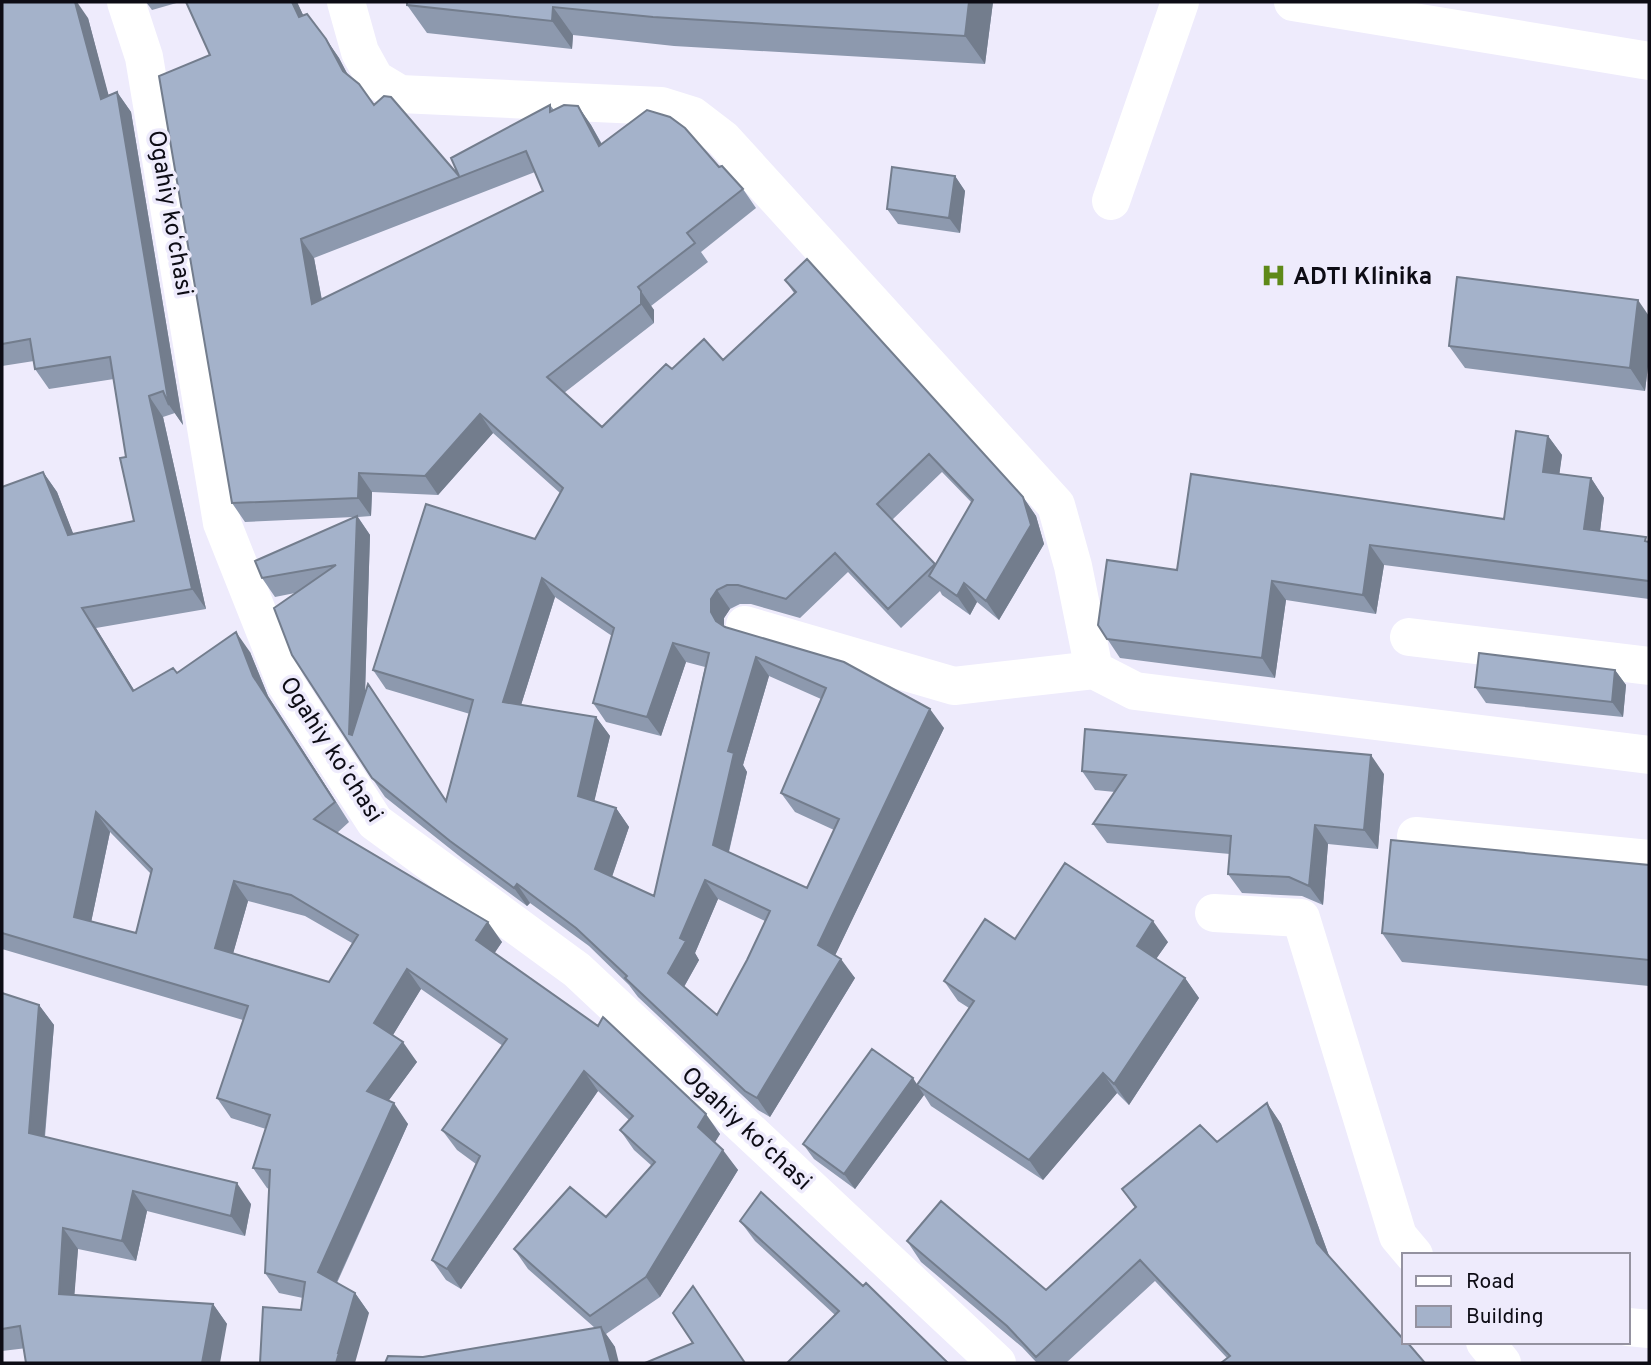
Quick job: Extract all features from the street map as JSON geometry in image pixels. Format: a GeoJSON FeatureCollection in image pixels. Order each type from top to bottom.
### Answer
{"type":"FeatureCollection","features":[{"type":"Feature","properties":{"kind":"street","name":"Ogahiy koʻchasi"},"geometry":{"type":"LineString","coordinates":[[126,2],[144,57],[222,523],[286,684],[375,822],[577,970],[997,1363]]}},
{"type":"Feature","properties":{"kind":"street"},"geometry":{"type":"LineString","coordinates":[[346,2],[360,52],[375,79],[400,94],[661,106],[693,116],[723,139],[1056,505],[1073,566],[1094,670]]}},
{"type":"Feature","properties":{"kind":"street"},"geometry":{"type":"LineString","coordinates":[[1111,201],[1180,2]]}},
{"type":"Feature","properties":{"kind":"street"},"geometry":{"type":"LineString","coordinates":[[1293,2],[1649,61]]}},
{"type":"Feature","properties":{"kind":"street"},"geometry":{"type":"LineString","coordinates":[[745,625],[954,686],[1094,670],[1135,691],[1649,755]]}},
{"type":"Feature","properties":{"kind":"street"},"geometry":{"type":"LineString","coordinates":[[1409,637],[1649,666]]}},
{"type":"Feature","properties":{"kind":"street"},"geometry":{"type":"LineString","coordinates":[[1416,836],[1649,859]]}},
{"type":"Feature","properties":{"kind":"street"},"geometry":{"type":"LineString","coordinates":[[1214,913],[1301,918],[1398,1236],[1412,1253]]}},
{"type":"Feature","properties":{"kind":"street"},"geometry":{"type":"LineString","coordinates":[[1630,1327],[1649,1329]]}},
{"type":"Feature","properties":{"kind":"street"},"geometry":{"type":"LineString","coordinates":[[1487,1344],[1502,1363]]}},
{"type":"Feature","properties":{"kind":"building"},"geometry":{"type":"Polygon","coordinates":[[[2,2],[75,2],[101,99],[117,92],[169,405],[163,391],[149,396],[192,589],[82,608],[133,691],[173,668],[177,673],[236,632],[253,676],[335,802],[314,819],[488,922],[476,940],[598,1026],[603,1017],[706,1114],[698,1127],[723,1150],[646,1277],[590,1316],[514,1249],[570,1187],[606,1217],[655,1162],[620,1130],[633,1116],[584,1071],[447,1269],[432,1260],[480,1156],[442,1130],[507,1039],[407,969],[374,1023],[403,1042],[367,1091],[394,1103],[318,1272],[355,1293],[336,1363],[260,1363],[263,1307],[301,1310],[305,1282],[265,1273],[270,1170],[253,1168],[270,1115],[217,1098],[248,1006],[2,933],[2,487],[43,472],[68,535],[134,521],[120,458],[126,457],[110,357],[35,369],[30,339],[2,344],[2,2]],[[96,812],[74,917],[136,933],[152,869],[96,812]],[[234,881],[215,948],[329,982],[358,935],[291,895],[234,881]]]}},
{"type":"Feature","properties":{"kind":"building"},"geometry":{"type":"Polygon","coordinates":[[[186,2],[292,2],[299,17],[307,14],[326,39],[343,71],[359,84],[374,105],[384,96],[391,97],[459,176],[451,158],[550,105],[550,112],[564,105],[578,106],[599,146],[647,110],[670,117],[685,128],[719,167],[722,166],[743,189],[687,233],[695,243],[638,287],[641,291],[641,304],[547,377],[602,427],[666,364],[672,369],[704,339],[723,360],[796,292],[785,280],[807,259],[1023,497],[1031,525],[986,601],[964,583],[957,596],[929,576],[973,500],[929,454],[877,504],[935,564],[888,609],[835,553],[786,599],[738,585],[727,585],[717,590],[711,599],[711,612],[716,621],[725,627],[844,662],[930,709],[818,945],[841,959],[757,1098],[745,1091],[576,928],[517,884],[514,888],[450,841],[372,778],[292,655],[274,608],[336,565],[262,578],[255,561],[357,516],[349,734],[352,735],[368,684],[446,801],[473,700],[373,670],[426,504],[535,539],[563,488],[480,414],[425,476],[359,473],[358,498],[232,503],[159,76],[210,55],[186,2]],[[526,151],[301,239],[312,304],[543,191],[526,151]],[[542,578],[503,702],[596,717],[578,796],[616,808],[595,869],[654,896],[709,653],[673,643],[647,717],[593,703],[614,628],[542,578]],[[756,657],[728,751],[734,753],[713,845],[807,888],[839,819],[781,793],[826,688],[756,657]],[[705,880],[680,938],[686,941],[668,973],[717,1015],[770,911],[705,880]]]}},
{"type":"Feature","properties":{"kind":"building"},"geometry":{"type":"Polygon","coordinates":[[[407,2],[969,2],[965,36],[653,17],[553,7],[552,21],[407,5],[407,2]]]}},
{"type":"Feature","properties":{"kind":"building"},"geometry":{"type":"Polygon","coordinates":[[[892,167],[955,176],[949,218],[887,209],[892,167]]]}},
{"type":"Feature","properties":{"kind":"building"},"geometry":{"type":"Polygon","coordinates":[[[1457,277],[1638,300],[1630,368],[1449,346],[1457,277]]]}},
{"type":"Feature","properties":{"kind":"building"},"geometry":{"type":"Polygon","coordinates":[[[1516,431],[1548,436],[1543,472],[1591,478],[1584,529],[1646,537],[1645,541],[1649,542],[1649,581],[1370,545],[1363,595],[1272,581],[1262,658],[1107,639],[1098,625],[1107,560],[1177,570],[1191,474],[1504,519],[1516,431]]]}},
{"type":"Feature","properties":{"kind":"building"},"geometry":{"type":"Polygon","coordinates":[[[1479,653],[1615,670],[1612,702],[1475,687],[1479,653]]]}},
{"type":"Feature","properties":{"kind":"building"},"geometry":{"type":"Polygon","coordinates":[[[1085,729],[1371,755],[1364,830],[1315,825],[1309,886],[1289,877],[1228,874],[1231,836],[1093,824],[1126,775],[1082,771],[1085,729]]]}},
{"type":"Feature","properties":{"kind":"building"},"geometry":{"type":"Polygon","coordinates":[[[1391,840],[1649,865],[1649,960],[1382,933],[1391,840]]]}},
{"type":"Feature","properties":{"kind":"building"},"geometry":{"type":"Polygon","coordinates":[[[1065,863],[1153,921],[1137,946],[1185,978],[1114,1084],[1103,1073],[1029,1160],[917,1085],[974,1001],[944,981],[985,919],[1015,939],[1065,863]]]}},
{"type":"Feature","properties":{"kind":"building"},"geometry":{"type":"Polygon","coordinates":[[[2,993],[39,1005],[29,1133],[237,1183],[231,1216],[133,1191],[122,1241],[63,1228],[59,1294],[213,1304],[202,1363],[26,1363],[20,1326],[2,1329],[2,993]]]}},
{"type":"Feature","properties":{"kind":"building"},"geometry":{"type":"Polygon","coordinates":[[[872,1049],[913,1078],[844,1174],[803,1144],[872,1049]]]}},
{"type":"Feature","properties":{"kind":"building"},"geometry":{"type":"Polygon","coordinates":[[[1267,1103],[1317,1243],[1402,1338],[1402,1344],[1409,1344],[1425,1363],[1221,1363],[1230,1356],[1140,1260],[1036,1357],[1007,1326],[907,1241],[941,1201],[1046,1290],[1136,1207],[1122,1189],[1200,1125],[1217,1142],[1267,1103]]]}},
{"type":"Feature","properties":{"kind":"building"},"geometry":{"type":"Polygon","coordinates":[[[761,1192],[863,1286],[866,1283],[948,1363],[787,1363],[839,1311],[740,1221],[761,1192]]]}},
{"type":"Feature","properties":{"kind":"building"},"geometry":{"type":"Polygon","coordinates":[[[693,1286],[745,1363],[645,1363],[693,1343],[673,1313],[693,1286]]]}},
{"type":"Feature","properties":{"kind":"building"},"geometry":{"type":"Polygon","coordinates":[[[601,1327],[611,1363],[385,1363],[388,1356],[423,1357],[601,1327]]]}},
{"type":"Feature","properties":{"kind":"place","name":"ADTI Klinika"},"geometry":{"type":"Point","coordinates":[1273,276]}}]}
